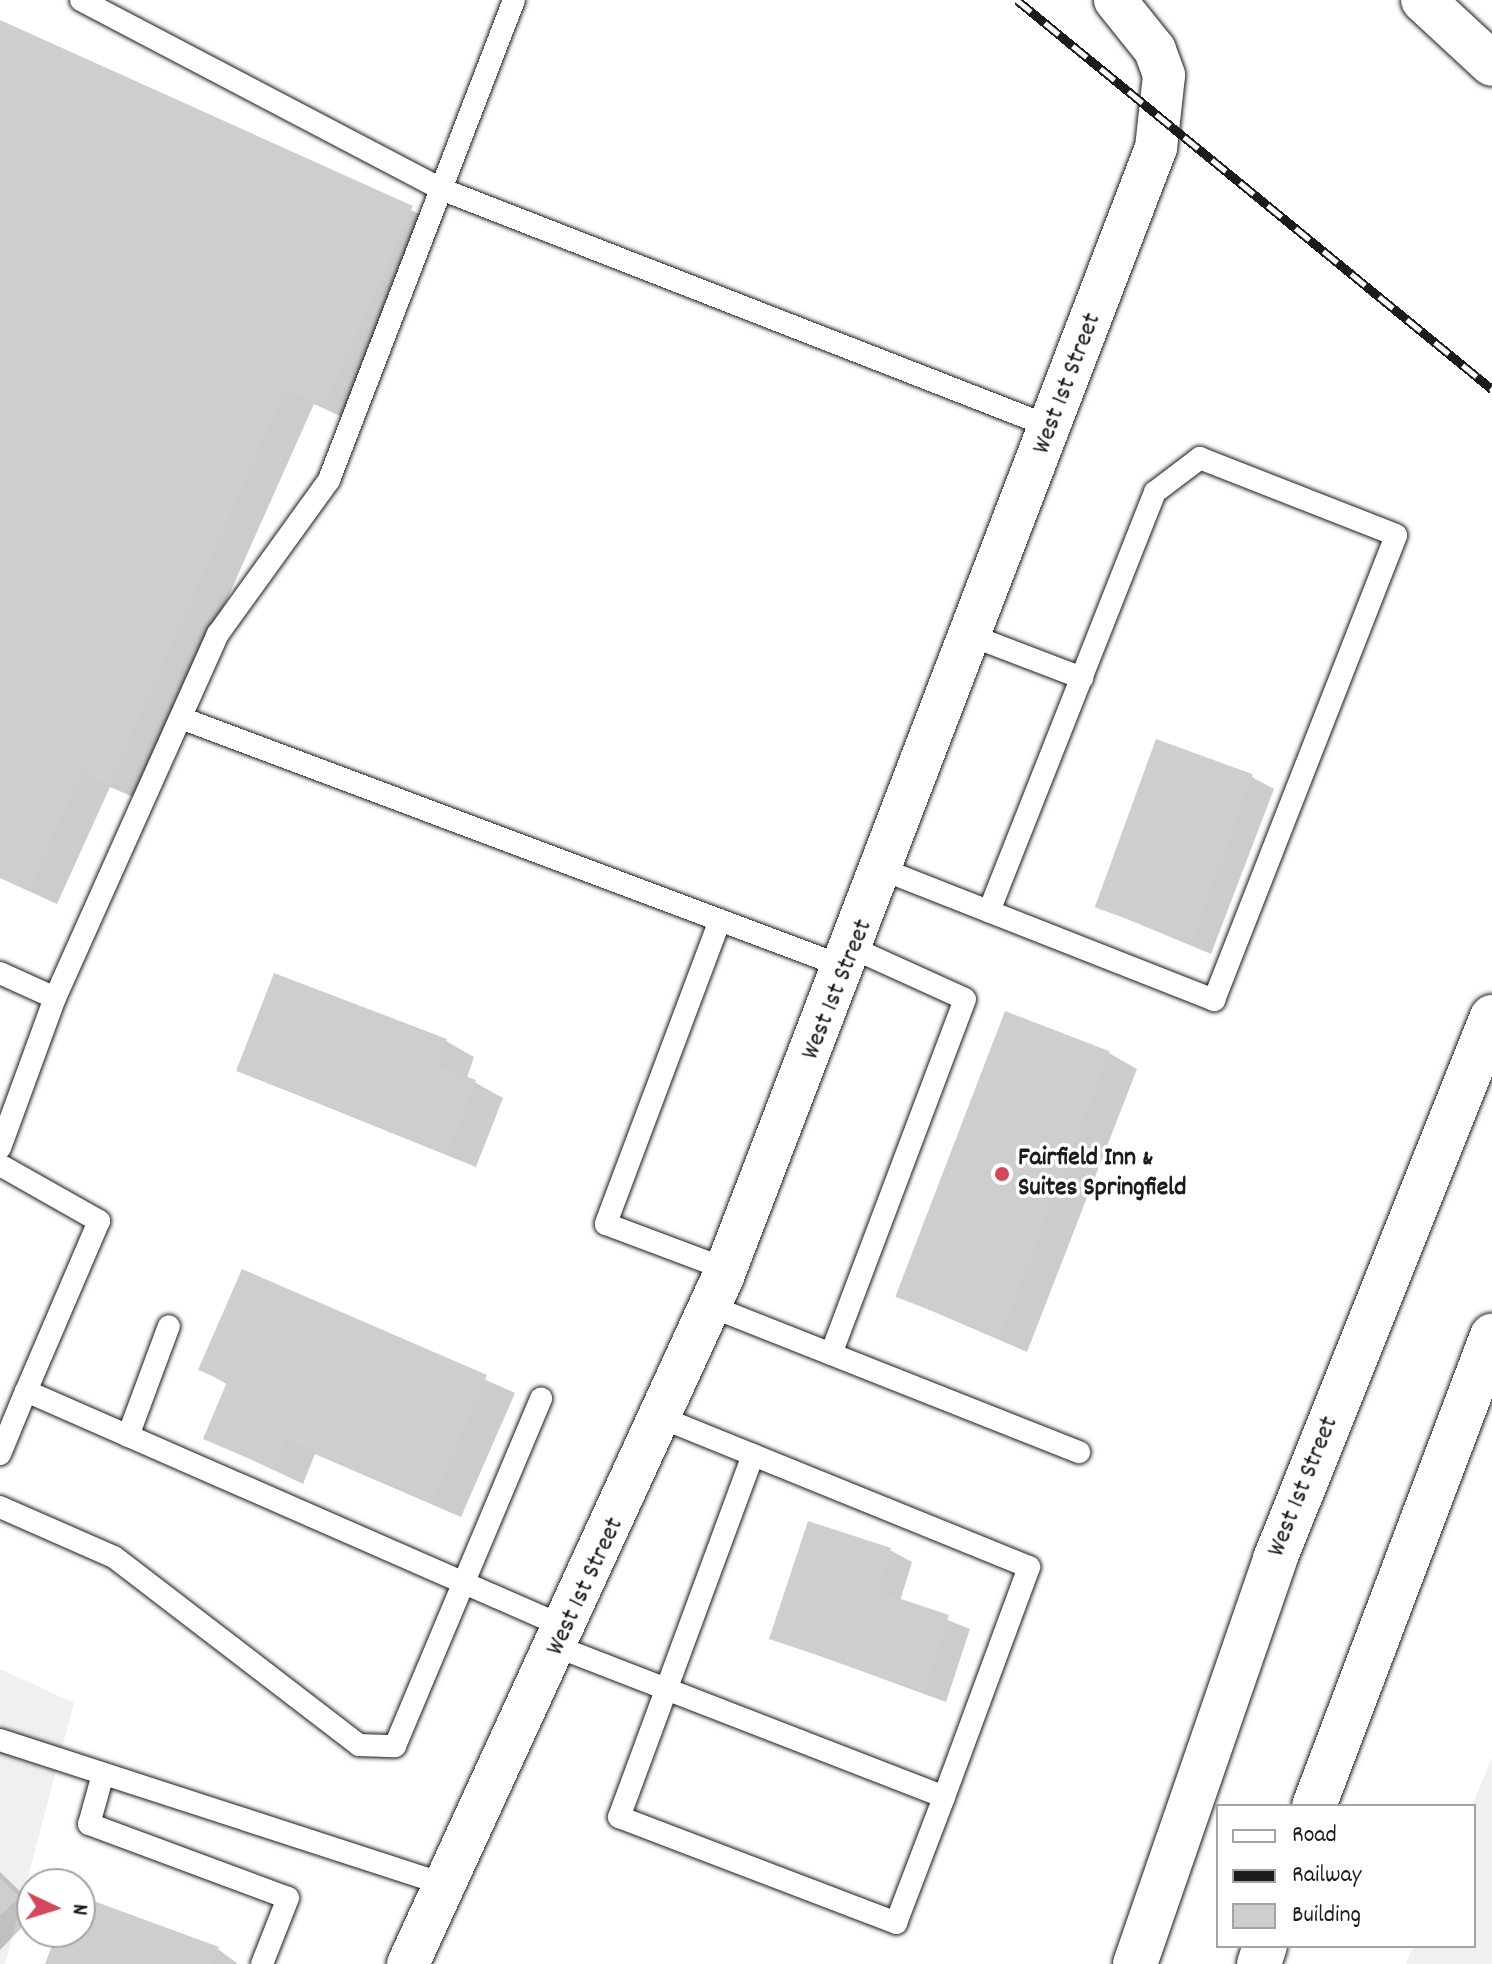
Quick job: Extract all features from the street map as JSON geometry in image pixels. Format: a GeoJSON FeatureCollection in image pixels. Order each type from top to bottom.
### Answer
{"type":"FeatureCollection","features":[{"type":"Feature","properties":{"kind":"main road"},"geometry":{"type":"LineString","coordinates":[[1423,0],[1492,64]]}},
{"type":"Feature","properties":{"kind":"main road","name":"West 1st Street"},"geometry":{"type":"LineString","coordinates":[[1135,1964],[1275,1559],[1492,1017]]}},
{"type":"Feature","properties":{"kind":"main road"},"geometry":{"type":"LineString","coordinates":[[1315,1804],[1492,1336]]}},
{"type":"Feature","properties":{"kind":"street","name":"West 1st Street"},"geometry":{"type":"LineString","coordinates":[[408,1964],[562,1637],[718,1287],[851,958],[1163,121],[1164,75],[1155,50],[1115,0]]}},
{"type":"Feature","properties":{"kind":"lane"},"geometry":{"type":"LineString","coordinates":[[81,0],[441,189],[1051,427]]}},
{"type":"Feature","properties":{"kind":"lane"},"geometry":{"type":"LineString","coordinates":[[0,1148],[55,998],[218,634],[329,480],[514,0]]}},
{"type":"Feature","properties":{"kind":"lane"},"geometry":{"type":"LineString","coordinates":[[884,870],[1214,1000],[1396,535],[1200,458],[1155,492],[989,911]]}},
{"type":"Feature","properties":{"kind":"lane"},"geometry":{"type":"LineString","coordinates":[[972,636],[1082,678]]}},
{"type":"Feature","properties":{"kind":"lane"},"geometry":{"type":"LineString","coordinates":[[181,718],[720,920],[851,958],[965,999],[831,1354]]}},
{"type":"Feature","properties":{"kind":"lane"},"geometry":{"type":"LineString","coordinates":[[720,920],[606,1224],[831,1354],[1079,1452]]}},
{"type":"Feature","properties":{"kind":"lane"},"geometry":{"type":"LineString","coordinates":[[0,973],[55,998]]}},
{"type":"Feature","properties":{"kind":"lane"},"geometry":{"type":"LineString","coordinates":[[0,1165],[99,1221],[0,1454]]}},
{"type":"Feature","properties":{"kind":"lane"},"geometry":{"type":"LineString","coordinates":[[128,1436],[169,1326]]}},
{"type":"Feature","properties":{"kind":"lane"},"geometry":{"type":"LineString","coordinates":[[26,1391],[469,1584],[562,1637],[666,1689],[944,1797]]}},
{"type":"Feature","properties":{"kind":"lane"},"geometry":{"type":"LineString","coordinates":[[0,1507],[114,1557],[359,1745],[395,1746],[469,1584],[541,1398]]}},
{"type":"Feature","properties":{"kind":"lane"},"geometry":{"type":"LineString","coordinates":[[662,1418],[1029,1567],[896,1923],[619,1817],[753,1455]]}},
{"type":"Feature","properties":{"kind":"lane"},"geometry":{"type":"LineString","coordinates":[[0,1740],[446,1885]]}},
{"type":"Feature","properties":{"kind":"lane"},"geometry":{"type":"LineString","coordinates":[[103,1774],[89,1824],[288,1898],[262,1964]]}},
{"type":"Feature","properties":{"kind":"shaded area"},"geometry":{"type":"Polygon","coordinates":[[[0,1669],[74,1703],[30,1868],[16,1868],[16,1922],[5,1964],[0,1964],[0,1669]]]}},
{"type":"Feature","properties":{"kind":"shaded area"},"geometry":{"type":"Polygon","coordinates":[[[1492,1757],[1492,1964],[1406,1964],[1412,1948],[1476,1948],[1476,1804],[1473,1804],[1492,1757]]]}},
{"type":"Feature","properties":{"kind":"building"},"geometry":{"type":"Polygon","coordinates":[[[0,20],[413,206],[324,407],[285,390],[109,785],[81,772],[29,890],[0,877],[0,20]]]}},
{"type":"Feature","properties":{"kind":"building"},"geometry":{"type":"Polygon","coordinates":[[[1156,739],[1253,774],[1192,942],[1095,907],[1156,739]]]}},
{"type":"Feature","properties":{"kind":"building"},"geometry":{"type":"Polygon","coordinates":[[[274,973],[447,1039],[437,1065],[476,1080],[448,1153],[236,1071],[274,973]]]}},
{"type":"Feature","properties":{"kind":"building","name":"Fairfield Inn & Suites Springfield"},"geometry":{"type":"Polygon","coordinates":[[[1005,1011],[1110,1051],[1000,1337],[895,1297],[1005,1011]]]}},
{"type":"Feature","properties":{"kind":"building"},"geometry":{"type":"Polygon","coordinates":[[[242,1269],[487,1375],[432,1502],[286,1439],[274,1469],[203,1439],[227,1382],[198,1370],[242,1269]]]}},
{"type":"Feature","properties":{"kind":"building"},"geometry":{"type":"Polygon","coordinates":[[[808,1521],[891,1548],[877,1591],[949,1615],[924,1691],[769,1639],[808,1521]]]}},
{"type":"Feature","properties":{"kind":"building"},"geometry":{"type":"Polygon","coordinates":[[[0,1878],[16,1894],[16,1900],[0,1916],[0,1878]]]}},
{"type":"Feature","properties":{"kind":"building"},"geometry":{"type":"Polygon","coordinates":[[[96,1902],[219,1947],[212,1964],[45,1964],[51,1948],[96,1948],[96,1902]]]}},
{"type":"Feature","properties":{"kind":"railway"},"geometry":{"type":"LineString","coordinates":[[1017,0],[1492,389]]}},
{"type":"Feature","properties":{"kind":"place","name":"Fairfield Inn & Suites Springfield"},"geometry":{"type":"Point","coordinates":[1002,1174]}}]}
